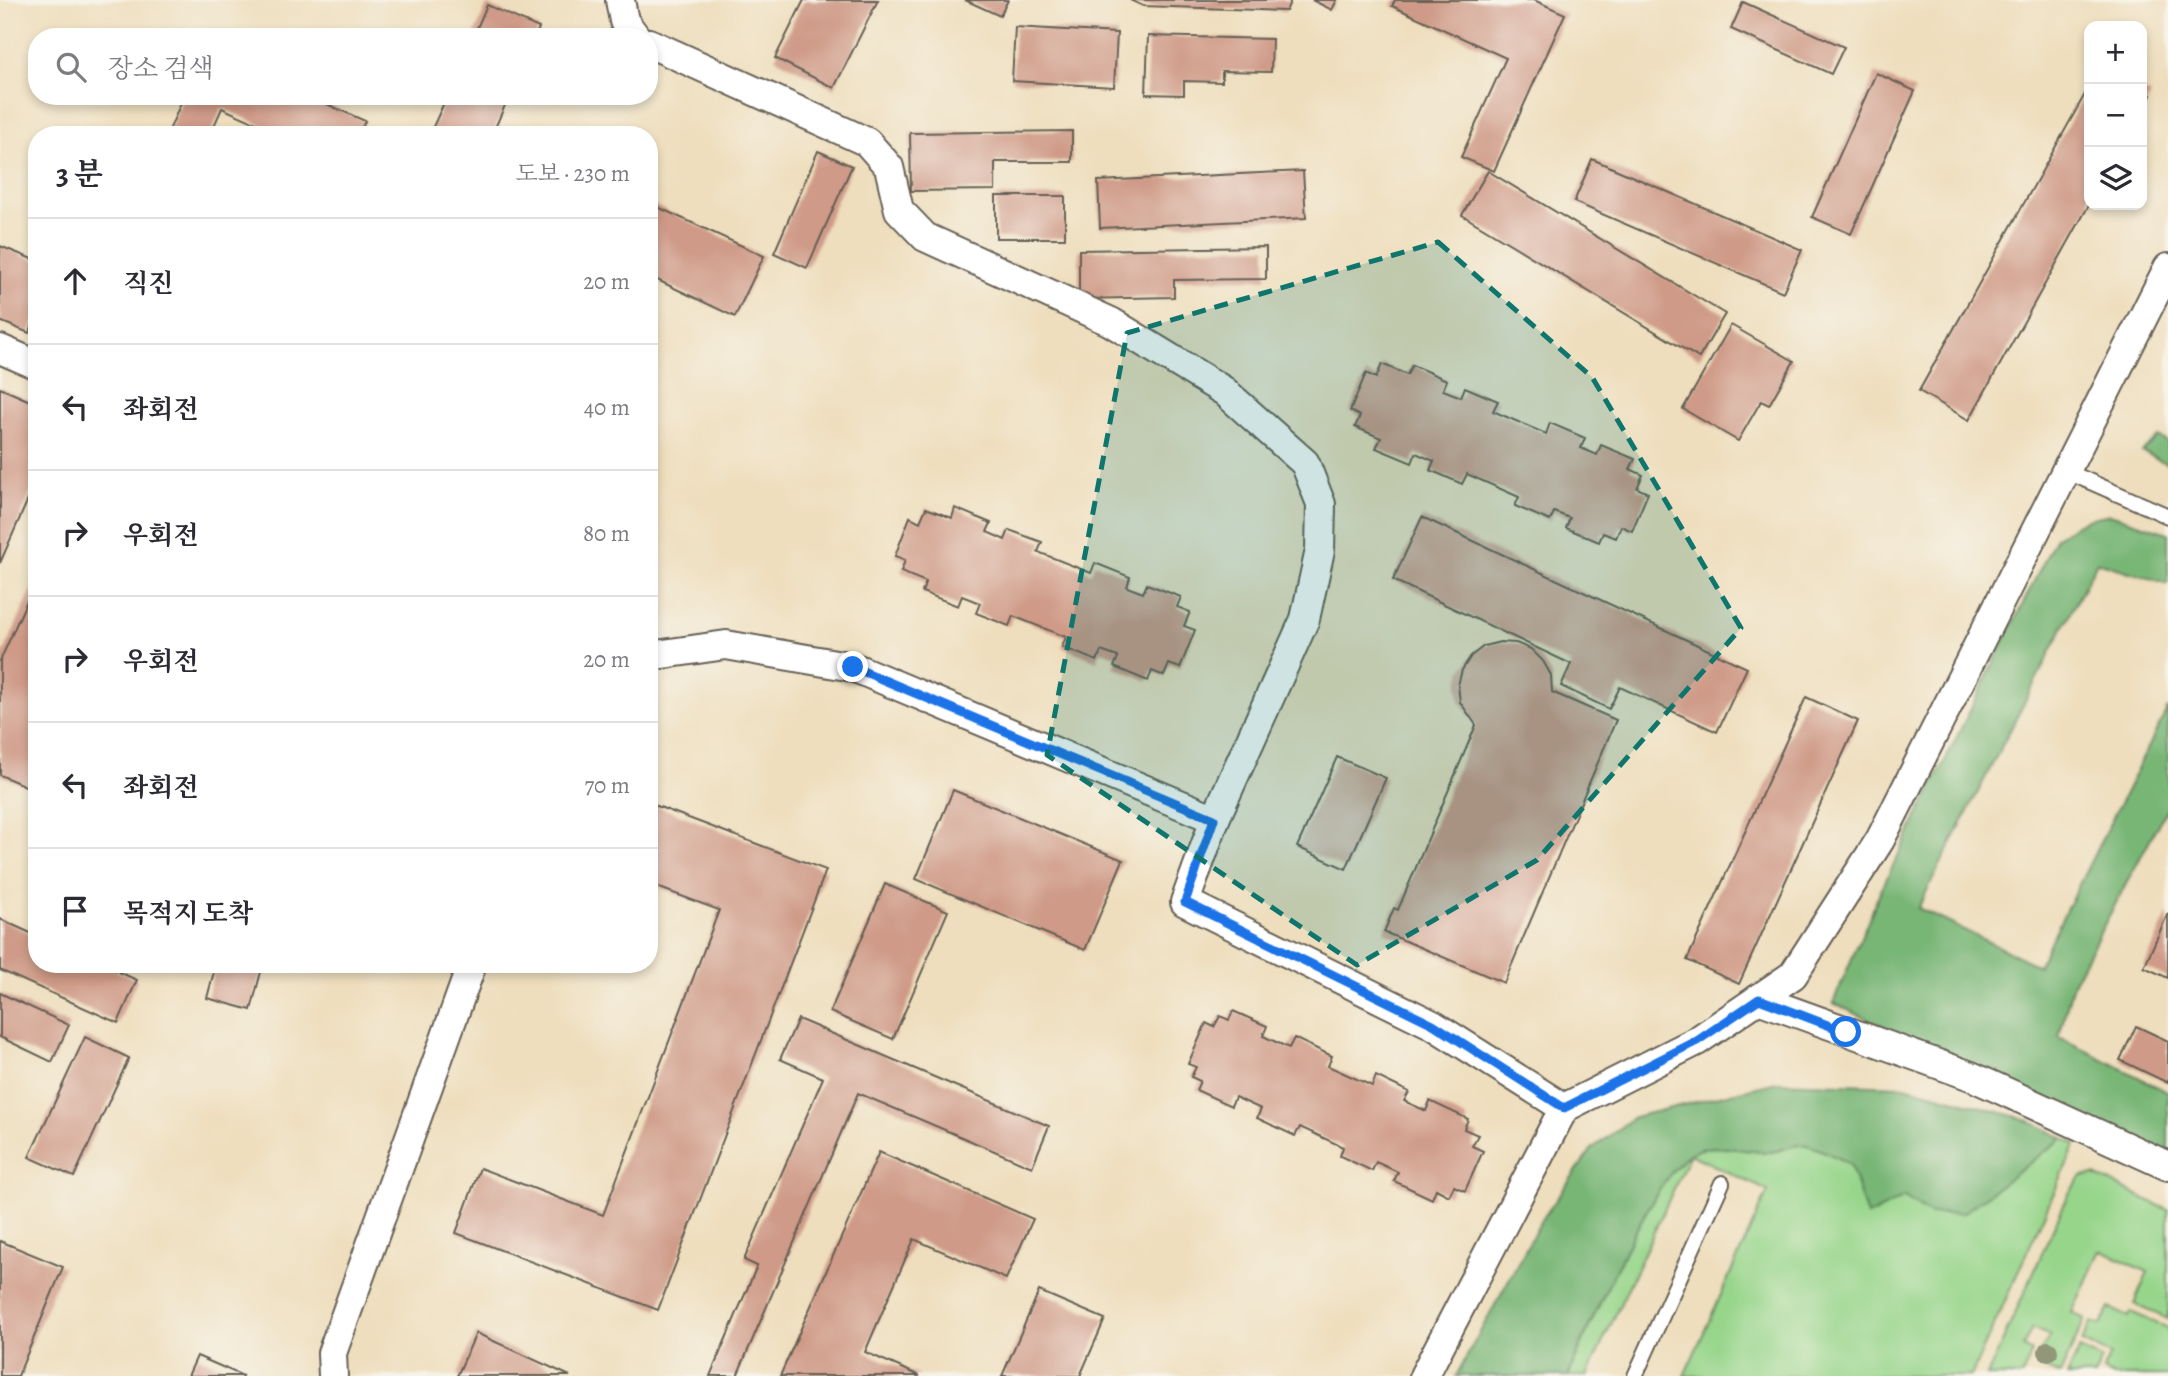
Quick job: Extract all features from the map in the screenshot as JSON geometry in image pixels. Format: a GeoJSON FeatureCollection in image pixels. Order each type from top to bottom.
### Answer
{"type":"FeatureCollection","features":[{"type":"Feature","properties":{"kind":"street"},"geometry":{"type":"LineString","coordinates":[[620,0],[624,21],[629,28]]}},
{"type":"Feature","properties":{"kind":"street"},"geometry":{"type":"LineString","coordinates":[[658,47],[867,142],[889,167],[899,210],[925,237],[1111,322],[1224,391],[1305,463],[1321,504],[1320,550],[1305,619],[1214,819],[1185,902],[1433,1024],[1564,1108]]}},
{"type":"Feature","properties":{"kind":"street"},"geometry":{"type":"LineString","coordinates":[[1424,1376],[1564,1108],[1697,1041],[1793,975],[1880,840],[2068,472],[2168,268]]}},
{"type":"Feature","properties":{"kind":"street"},"geometry":{"type":"LineString","coordinates":[[0,349],[28,361]]}},
{"type":"Feature","properties":{"kind":"street"},"geometry":{"type":"LineString","coordinates":[[658,655],[726,645],[853,667],[1214,819]]}},
{"type":"Feature","properties":{"kind":"street"},"geometry":{"type":"LineString","coordinates":[[333,1376],[332,1353],[469,973]]}},
{"type":"Feature","properties":{"kind":"street"},"geometry":{"type":"LineString","coordinates":[[1759,999],[1971,1076],[2168,1167]]}},
{"type":"Feature","properties":{"kind":"lane"},"geometry":{"type":"LineString","coordinates":[[2068,472],[2168,516]]}},
{"type":"Feature","properties":{"kind":"lane"},"geometry":{"type":"LineString","coordinates":[[1635,1376],[1722,1183]]}},
{"type":"Feature","properties":{"kind":"highlighted area"},"geometry":{"type":"Polygon","coordinates":[[[1438,242],[1592,377],[1741,628],[1537,860],[1357,965],[1047,755],[1127,333],[1438,242]]]}},
{"type":"Feature","properties":{"kind":"green space"},"geometry":{"type":"Polygon","coordinates":[[[2158,437],[2168,442],[2168,464],[2142,452],[2158,437]]]}},
{"type":"Feature","properties":{"kind":"green space"},"geometry":{"type":"Polygon","coordinates":[[[2110,514],[2168,533],[2168,584],[2097,562],[1918,908],[2038,966],[2168,708],[2168,806],[2073,983],[2059,1037],[2168,1092],[2168,1158],[1833,1003],[1881,890],[2056,537],[2087,519],[2110,514]]]}},
{"type":"Feature","properties":{"kind":"green space"},"geometry":{"type":"Polygon","coordinates":[[[1777,1082],[1905,1086],[2025,1119],[2063,1138],[1963,1213],[1930,1214],[1904,1197],[1867,1216],[1850,1164],[1817,1148],[1802,1145],[1770,1152],[1719,1147],[1699,1149],[1676,1167],[1641,1221],[1605,1292],[1568,1376],[1456,1376],[1541,1221],[1592,1149],[1634,1117],[1777,1082]]]}},
{"type":"Feature","properties":{"kind":"green space"},"geometry":{"type":"Polygon","coordinates":[[[2063,1138],[2076,1144],[1971,1376],[1684,1376],[1768,1191],[1690,1154],[1587,1376],[1569,1376],[1605,1292],[1641,1221],[1676,1167],[1691,1153],[1699,1149],[1719,1147],[1770,1152],[1806,1145],[1850,1164],[1858,1188],[1963,1213],[2063,1138]]]}},
{"type":"Feature","properties":{"kind":"green space"},"geometry":{"type":"Polygon","coordinates":[[[2095,1175],[2168,1210],[2168,1319],[2134,1304],[2148,1272],[2100,1250],[2072,1313],[2085,1319],[2060,1375],[2034,1363],[2050,1336],[2032,1328],[2023,1347],[2032,1352],[2022,1376],[1987,1376],[2069,1193],[2082,1176],[2095,1175]]]}},
{"type":"Feature","properties":{"kind":"green space"},"geometry":{"type":"Polygon","coordinates":[[[2109,1308],[2129,1317],[2131,1312],[2168,1328],[2168,1376],[2114,1376],[2103,1371],[2111,1355],[2082,1342],[2091,1322],[2101,1325],[2109,1308]]]}},
{"type":"Feature","properties":{"kind":"green space"},"geometry":{"type":"Polygon","coordinates":[[[2079,1349],[2102,1359],[2094,1376],[2067,1376],[2079,1349]]]}},
{"type":"Feature","properties":{"kind":"building"},"geometry":{"type":"Polygon","coordinates":[[[804,0],[878,0],[834,88],[775,58],[804,0]]]}},
{"type":"Feature","properties":{"kind":"building"},"geometry":{"type":"Polygon","coordinates":[[[965,0],[1008,0],[1000,16],[965,0]]]}},
{"type":"Feature","properties":{"kind":"building"},"geometry":{"type":"Polygon","coordinates":[[[1130,0],[1291,0],[1286,11],[1143,6],[1130,0]]]}},
{"type":"Feature","properties":{"kind":"building"},"geometry":{"type":"Polygon","coordinates":[[[1312,0],[1337,0],[1332,10],[1312,0]]]}},
{"type":"Feature","properties":{"kind":"building"},"geometry":{"type":"Polygon","coordinates":[[[1395,0],[1534,0],[1565,14],[1494,171],[1461,157],[1506,58],[1392,6],[1395,0]]]}},
{"type":"Feature","properties":{"kind":"building"},"geometry":{"type":"Polygon","coordinates":[[[1743,2],[1844,47],[1831,74],[1731,29],[1743,2]]]}},
{"type":"Feature","properties":{"kind":"building"},"geometry":{"type":"Polygon","coordinates":[[[487,5],[539,28],[477,28],[487,5]]]}},
{"type":"Feature","properties":{"kind":"building"},"geometry":{"type":"Polygon","coordinates":[[[1015,27],[1117,33],[1114,87],[1012,81],[1015,27]]]}},
{"type":"Feature","properties":{"kind":"building"},"geometry":{"type":"Polygon","coordinates":[[[1148,36],[1272,39],[1271,72],[1222,71],[1222,82],[1184,81],[1184,95],[1146,94],[1148,36]]]}},
{"type":"Feature","properties":{"kind":"building"},"geometry":{"type":"Polygon","coordinates":[[[1876,73],[1915,91],[1851,234],[1812,217],[1876,73]]]}},
{"type":"Feature","properties":{"kind":"building"},"geometry":{"type":"Polygon","coordinates":[[[2084,96],[2084,210],[2086,210],[1969,420],[1919,391],[2084,96]]]}},
{"type":"Feature","properties":{"kind":"building"},"geometry":{"type":"Polygon","coordinates":[[[180,105],[329,105],[365,121],[363,126],[263,126],[222,108],[214,126],[171,126],[180,105]]]}},
{"type":"Feature","properties":{"kind":"building"},"geometry":{"type":"Polygon","coordinates":[[[443,105],[505,105],[496,126],[433,126],[443,105]]]}},
{"type":"Feature","properties":{"kind":"building"},"geometry":{"type":"Polygon","coordinates":[[[1072,131],[1072,162],[995,162],[995,190],[911,191],[910,133],[1072,131]]]}},
{"type":"Feature","properties":{"kind":"building"},"geometry":{"type":"Polygon","coordinates":[[[818,151],[852,166],[807,268],[774,253],[818,151]]]}},
{"type":"Feature","properties":{"kind":"building"},"geometry":{"type":"Polygon","coordinates":[[[1592,159],[1802,250],[1783,292],[1574,202],[1592,159]]]}},
{"type":"Feature","properties":{"kind":"building"},"geometry":{"type":"Polygon","coordinates":[[[1303,171],[1306,218],[1100,228],[1098,181],[1303,171]]]}},
{"type":"Feature","properties":{"kind":"building"},"geometry":{"type":"Polygon","coordinates":[[[1488,171],[1725,314],[1699,358],[1462,215],[1488,171]]]}},
{"type":"Feature","properties":{"kind":"building"},"geometry":{"type":"Polygon","coordinates":[[[996,196],[1065,196],[1065,238],[996,238],[996,196]]]}},
{"type":"Feature","properties":{"kind":"building"},"geometry":{"type":"Polygon","coordinates":[[[658,207],[764,256],[735,317],[658,280],[658,207]]]}},
{"type":"Feature","properties":{"kind":"building"},"geometry":{"type":"Polygon","coordinates":[[[0,246],[28,257],[28,333],[0,321],[0,246]]]}},
{"type":"Feature","properties":{"kind":"building"},"geometry":{"type":"Polygon","coordinates":[[[1266,247],[1266,279],[1174,280],[1174,297],[1079,299],[1079,250],[1266,247]]]}},
{"type":"Feature","properties":{"kind":"building"},"geometry":{"type":"Polygon","coordinates":[[[1731,325],[1794,361],[1769,405],[1761,401],[1738,441],[1683,409],[1731,325]]]}},
{"type":"Feature","properties":{"kind":"building"},"geometry":{"type":"Polygon","coordinates":[[[1382,364],[1407,375],[1412,365],[1447,380],[1443,390],[1461,397],[1465,387],[1498,401],[1493,411],[1546,434],[1550,423],[1585,438],[1581,448],[1597,455],[1601,445],[1635,459],[1630,469],[1643,475],[1637,488],[1648,493],[1632,531],[1621,526],[1616,538],[1603,533],[1599,542],[1566,528],[1570,518],[1554,512],[1550,521],[1515,506],[1519,497],[1467,474],[1462,484],[1430,470],[1434,461],[1416,453],[1412,463],[1376,448],[1381,438],[1355,427],[1360,416],[1350,411],[1366,373],[1376,378],[1382,364]]]}},
{"type":"Feature","properties":{"kind":"building"},"geometry":{"type":"Polygon","coordinates":[[[0,388],[28,400],[28,499],[0,563],[0,388]]]}},
{"type":"Feature","properties":{"kind":"building"},"geometry":{"type":"Polygon","coordinates":[[[926,508],[952,518],[955,508],[991,523],[987,532],[1005,540],[1009,530],[1042,542],[1038,552],[1091,573],[1095,563],[1130,577],[1127,587],[1143,593],[1147,584],[1181,597],[1177,607],[1190,612],[1184,626],[1195,630],[1180,668],[1169,664],[1164,676],[1152,671],[1148,681],[1114,667],[1118,657],[1101,651],[1097,661],[1062,647],[1066,637],[1013,616],[1009,626],[976,613],[980,603],[962,596],[958,606],[922,592],[926,582],[901,572],[905,560],[895,556],[910,517],[920,522],[926,508]]]}},
{"type":"Feature","properties":{"kind":"building"},"geometry":{"type":"Polygon","coordinates":[[[1422,517],[1747,668],[1717,732],[1620,687],[1609,709],[1561,686],[1571,664],[1393,580],[1422,517]]]}},
{"type":"Feature","properties":{"kind":"building"},"geometry":{"type":"Polygon","coordinates":[[[28,598],[28,787],[0,775],[0,661],[28,598]]]}},
{"type":"Feature","properties":{"kind":"building"},"geometry":{"type":"Polygon","coordinates":[[[1500,642],[1516,643],[1531,649],[1543,661],[1551,675],[1552,692],[1616,720],[1504,983],[1384,932],[1394,908],[1398,910],[1476,725],[1460,702],[1458,685],[1462,670],[1471,656],[1484,646],[1500,642]]]}},
{"type":"Feature","properties":{"kind":"building"},"geometry":{"type":"Polygon","coordinates":[[[1806,697],[1858,721],[1739,984],[1687,960],[1806,697]]]}},
{"type":"Feature","properties":{"kind":"building"},"geometry":{"type":"Polygon","coordinates":[[[1337,757],[1386,778],[1346,869],[1297,847],[1337,757]]]}},
{"type":"Feature","properties":{"kind":"building"},"geometry":{"type":"Polygon","coordinates":[[[953,790],[1123,860],[1085,950],[916,879],[953,790]]]}},
{"type":"Feature","properties":{"kind":"building"},"geometry":{"type":"Polygon","coordinates":[[[658,806],[826,870],[658,1310],[456,1233],[480,1168],[603,1215],[719,910],[658,887],[658,806]]]}},
{"type":"Feature","properties":{"kind":"building"},"geometry":{"type":"Polygon","coordinates":[[[885,884],[948,911],[893,1039],[830,1012],[885,884]]]}},
{"type":"Feature","properties":{"kind":"building"},"geometry":{"type":"Polygon","coordinates":[[[2168,913],[2168,978],[2144,967],[2168,913]]]}},
{"type":"Feature","properties":{"kind":"building"},"geometry":{"type":"Polygon","coordinates":[[[0,919],[28,932],[28,973],[121,973],[137,980],[118,1023],[0,970],[0,919]]]}},
{"type":"Feature","properties":{"kind":"building"},"geometry":{"type":"Polygon","coordinates":[[[214,973],[261,973],[251,1010],[207,998],[214,973]]]}},
{"type":"Feature","properties":{"kind":"building"},"geometry":{"type":"Polygon","coordinates":[[[0,993],[69,1025],[52,1062],[0,1037],[0,993]]]}},
{"type":"Feature","properties":{"kind":"building"},"geometry":{"type":"Polygon","coordinates":[[[1233,1011],[1267,1026],[1263,1036],[1289,1048],[1294,1038],[1332,1056],[1328,1066],[1372,1086],[1376,1076],[1409,1092],[1404,1101],[1426,1111],[1430,1101],[1468,1119],[1464,1129],[1478,1135],[1472,1146],[1483,1151],[1465,1191],[1454,1186],[1449,1196],[1436,1189],[1432,1199],[1394,1181],[1398,1172],[1376,1162],[1372,1171],[1340,1156],[1343,1147],[1300,1127],[1295,1136],[1257,1118],[1261,1109],[1235,1097],[1231,1106],[1196,1090],[1200,1081],[1191,1077],[1196,1067],[1188,1064],[1206,1023],[1214,1027],[1220,1016],[1229,1020],[1233,1011]]]}},
{"type":"Feature","properties":{"kind":"building"},"geometry":{"type":"Polygon","coordinates":[[[798,1019],[1049,1126],[1032,1167],[858,1093],[737,1376],[710,1376],[757,1266],[744,1260],[823,1078],[780,1059],[798,1019]]]}},
{"type":"Feature","properties":{"kind":"building"},"geometry":{"type":"Polygon","coordinates":[[[2136,1026],[2168,1041],[2168,1083],[2120,1060],[2136,1026]]]}},
{"type":"Feature","properties":{"kind":"building"},"geometry":{"type":"Polygon","coordinates":[[[85,1037],[129,1058],[74,1177],[29,1157],[85,1037]]]}},
{"type":"Feature","properties":{"kind":"building"},"geometry":{"type":"Polygon","coordinates":[[[879,1152],[1033,1219],[1006,1279],[914,1239],[865,1352],[920,1376],[780,1376],[879,1152]]]}},
{"type":"Feature","properties":{"kind":"building"},"geometry":{"type":"Polygon","coordinates":[[[0,1241],[63,1267],[18,1376],[0,1376],[0,1241]]]}},
{"type":"Feature","properties":{"kind":"building"},"geometry":{"type":"Polygon","coordinates":[[[1039,1291],[1105,1319],[1080,1376],[1002,1376],[1039,1291]]]}},
{"type":"Feature","properties":{"kind":"building"},"geometry":{"type":"Polygon","coordinates":[[[476,1333],[570,1376],[457,1376],[476,1333]]]}},
{"type":"Feature","properties":{"kind":"building"},"geometry":{"type":"Polygon","coordinates":[[[197,1356],[243,1376],[188,1376],[197,1356]]]}},
{"type":"Feature","properties":{"kind":"route"},"geometry":{"type":"LineString","coordinates":[[853,667],[1214,819],[1185,902],[1433,1024],[1564,1108],[1697,1041],[1759,999],[1846,1032]]}}]}
